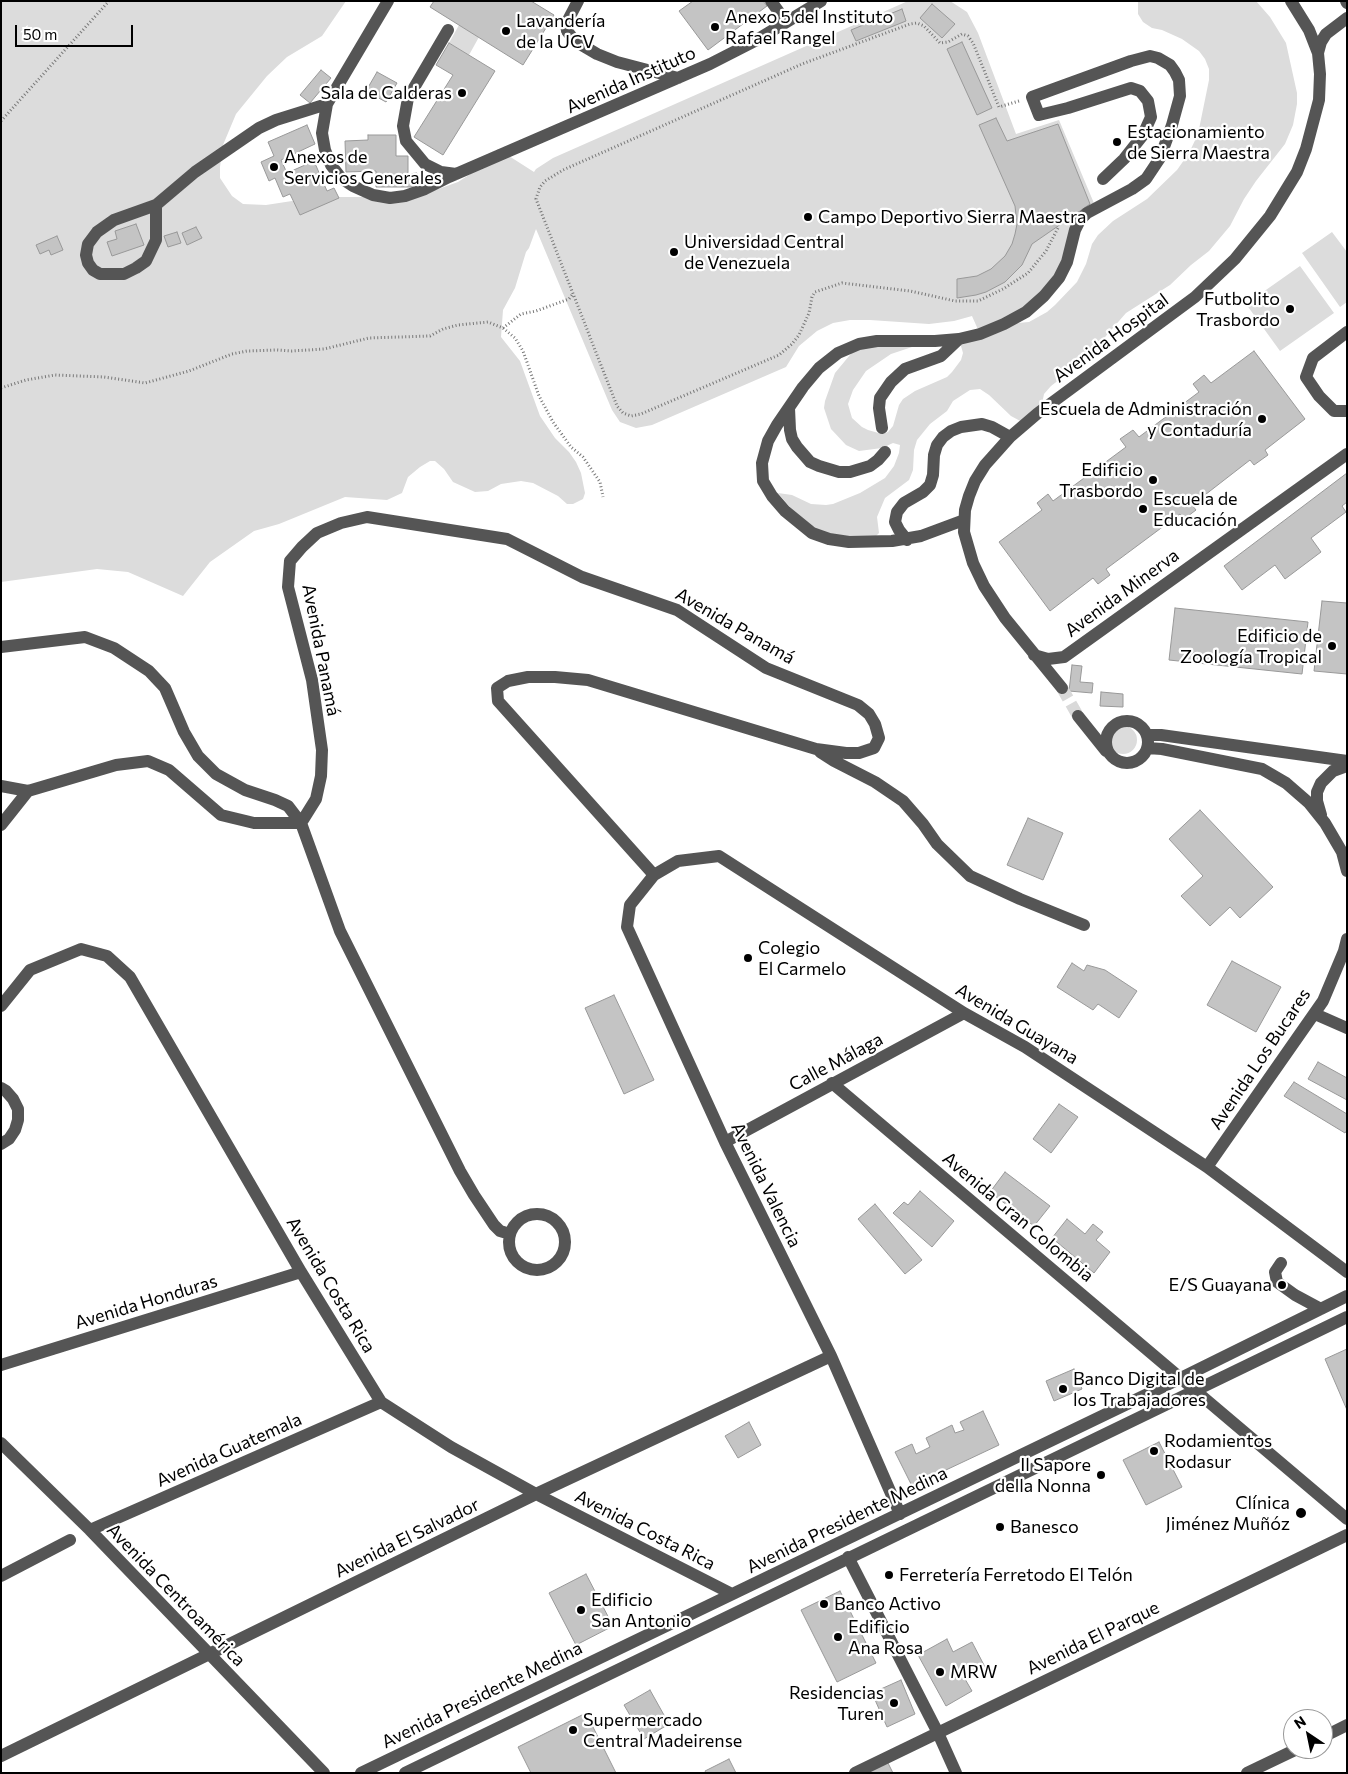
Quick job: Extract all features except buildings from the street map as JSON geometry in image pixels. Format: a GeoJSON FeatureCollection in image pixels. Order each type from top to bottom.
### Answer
{"type":"FeatureCollection","features":[{"type":"Feature","properties":{"kind":"street"},"geometry":{"type":"LineString","coordinates":[[156,205],[156,240],[146,261],[124,274],[100,274],[92,270],[86,254],[88,244],[97,232],[114,220],[156,205],[195,172],[259,128],[276,120],[327,104],[388,1]]}},
{"type":"Feature","properties":{"kind":"street"},"geometry":{"type":"LineString","coordinates":[[578,1],[566,24],[567,31],[575,41],[597,54],[616,62],[678,78]]}},
{"type":"Feature","properties":{"kind":"street"},"geometry":{"type":"LineString","coordinates":[[771,1],[786,22]]}},
{"type":"Feature","properties":{"kind":"street","name":"Avenida Instituto"},"geometry":{"type":"LineString","coordinates":[[327,104],[322,134],[325,150],[331,165],[341,178],[372,196],[390,198],[405,196],[425,189],[678,78],[755,41],[821,1]]}},
{"type":"Feature","properties":{"kind":"street","name":"Avenida Hospital"},"geometry":{"type":"LineString","coordinates":[[1062,688],[1005,618],[984,586],[967,545],[964,520],[969,496],[975,481],[990,458],[1010,437],[1038,413],[1195,297],[1235,259],[1252,239],[1284,194],[1297,172],[1306,149],[1319,100],[1320,74],[1318,53],[1309,30],[1291,1]]}},
{"type":"Feature","properties":{"kind":"street"},"geometry":{"type":"LineString","coordinates":[[1318,53],[1321,42],[1326,34],[1347,18]]}},
{"type":"Feature","properties":{"kind":"street"},"geometry":{"type":"LineString","coordinates":[[448,30],[408,98],[403,126],[406,141],[425,164],[452,176]]}},
{"type":"Feature","properties":{"kind":"street"},"geometry":{"type":"LineString","coordinates":[[964,520],[906,540],[868,543],[829,539],[812,533],[785,511],[772,496],[763,481],[762,463],[768,442],[789,408],[819,368],[838,353],[859,344],[877,341],[959,340],[1004,324],[1026,312],[1044,296],[1059,278],[1067,262],[1075,230],[1080,220],[1088,213],[1132,189],[1146,179],[1160,158],[1172,126],[1180,96],[1179,80],[1175,72],[1163,61],[1150,56],[1131,61],[1032,97],[1040,114],[1068,108],[1131,88],[1140,91],[1148,101],[1151,117],[1143,135],[1124,159],[1103,179]]}},
{"type":"Feature","properties":{"kind":"street"},"geometry":{"type":"LineString","coordinates":[[1347,332],[1313,358],[1306,377],[1319,396],[1334,411],[1347,411]]}},
{"type":"Feature","properties":{"kind":"street"},"geometry":{"type":"LineString","coordinates":[[882,428],[878,408],[880,398],[891,382],[905,369],[941,356],[959,340]]}},
{"type":"Feature","properties":{"kind":"street"},"geometry":{"type":"LineString","coordinates":[[789,408],[792,439],[810,462],[839,472],[850,472],[870,466],[885,452]]}},
{"type":"Feature","properties":{"kind":"street"},"geometry":{"type":"LineString","coordinates":[[906,540],[894,522],[897,512],[904,503],[923,492],[930,485],[933,475],[934,455],[943,437],[960,427],[982,424],[992,426],[1010,437]]}},
{"type":"Feature","properties":{"kind":"street","name":"Avenida Minerva"},"geometry":{"type":"LineString","coordinates":[[1034,655],[1048,659],[1064,657],[1347,454]]}},
{"type":"Feature","properties":{"kind":"street","name":"Avenida Panamá"},"geometry":{"type":"LineString","coordinates":[[301,823],[316,799],[321,776],[322,750],[312,680],[288,587],[290,561],[302,546],[317,534],[341,523],[367,517],[507,539],[582,577],[677,610],[766,668],[858,705],[869,714],[878,734],[878,741],[874,748],[860,753],[846,753],[816,749],[588,680],[528,677],[508,681],[497,688],[498,701],[654,875]]}},
{"type":"Feature","properties":{"kind":"street"},"geometry":{"type":"LineString","coordinates":[[1,647],[85,638],[114,648],[149,671],[165,688],[184,732],[198,756],[216,774],[245,790],[288,806],[301,823],[340,931],[460,1170],[494,1225],[500,1231],[510,1234]]}},
{"type":"Feature","properties":{"kind":"street","name":"Avenida Minerva"},"geometry":{"type":"LineString","coordinates":[[1062,688],[1059,673],[1064,657]]}},
{"type":"Feature","properties":{"kind":"street"},"geometry":{"type":"LineString","coordinates":[[1078,716],[1097,725],[1134,722],[1143,728],[1147,735],[1147,748],[1139,759],[1127,763],[1116,760],[1078,716]]}},
{"type":"Feature","properties":{"kind":"street"},"geometry":{"type":"LineString","coordinates":[[1109,754],[1105,743],[1106,735],[1113,726],[1120,722]]}},
{"type":"Feature","properties":{"kind":"street"},"geometry":{"type":"LineString","coordinates":[[1147,735],[1161,735],[1347,761]]}},
{"type":"Feature","properties":{"kind":"street"},"geometry":{"type":"LineString","coordinates":[[1147,748],[1162,749],[1262,769],[1286,783],[1309,803],[1325,823]]}},
{"type":"Feature","properties":{"kind":"street"},"geometry":{"type":"LineString","coordinates":[[816,749],[834,761],[875,782],[903,801],[937,844],[970,876],[1084,925]]}},
{"type":"Feature","properties":{"kind":"street"},"geometry":{"type":"LineString","coordinates":[[1,786],[28,791],[116,764],[148,761],[169,770],[221,815],[254,823],[301,823]]}},
{"type":"Feature","properties":{"kind":"street"},"geometry":{"type":"LineString","coordinates":[[1347,766],[1333,771],[1326,776],[1317,792],[1319,811],[1342,852],[1347,871]]}},
{"type":"Feature","properties":{"kind":"street"},"geometry":{"type":"LineString","coordinates":[[1,825],[28,791]]}},
{"type":"Feature","properties":{"kind":"street","name":"Avenida Guayana"},"geometry":{"type":"LineString","coordinates":[[654,875],[678,861],[719,856],[964,1013],[1025,1047],[1207,1167],[1347,1272]]}},
{"type":"Feature","properties":{"kind":"street","name":"Avenida Valencia"},"geometry":{"type":"LineString","coordinates":[[654,875],[630,906],[627,927],[724,1142],[831,1356],[900,1514]]}},
{"type":"Feature","properties":{"kind":"street","name":"Avenida Los Bucares"},"geometry":{"type":"LineString","coordinates":[[1207,1167],[1323,1001],[1344,951],[1347,939]]}},
{"type":"Feature","properties":{"kind":"street","name":"Avenida Costa Rica"},"geometry":{"type":"LineString","coordinates":[[1,1006],[30,970],[81,949],[107,956],[130,977],[301,1272],[381,1402],[451,1447],[536,1494],[732,1594]]}},
{"type":"Feature","properties":{"kind":"street","name":"Calle Málaga"},"geometry":{"type":"LineString","coordinates":[[724,1142],[964,1013]]}},
{"type":"Feature","properties":{"kind":"street"},"geometry":{"type":"LineString","coordinates":[[1315,1014],[1347,1028]]}},
{"type":"Feature","properties":{"kind":"street","name":"Avenida Gran Colombia"},"geometry":{"type":"LineString","coordinates":[[832,1084],[1181,1378],[1194,1391]]}},
{"type":"Feature","properties":{"kind":"street"},"geometry":{"type":"LineString","coordinates":[[1,1088],[14,1099],[18,1109],[18,1120],[15,1130],[9,1139],[1,1144]]}},
{"type":"Feature","properties":{"kind":"street"},"geometry":{"type":"LineString","coordinates":[[539,1214],[548,1217],[562,1229],[564,1247],[561,1256],[548,1268],[530,1269],[515,1259],[511,1252],[510,1234],[515,1225],[530,1215],[539,1214]]}},
{"type":"Feature","properties":{"kind":"street"},"geometry":{"type":"LineString","coordinates":[[1281,1263],[1275,1272],[1277,1282],[1295,1295],[1321,1309]]}},
{"type":"Feature","properties":{"kind":"street","name":"Avenida Honduras"},"geometry":{"type":"LineString","coordinates":[[1,1365],[301,1272]]}},
{"type":"Feature","properties":{"kind":"street","name":"Avenida Presidente Medina"},"geometry":{"type":"LineString","coordinates":[[361,1773],[900,1514],[1347,1296]]}},
{"type":"Feature","properties":{"kind":"street","name":"Avenida Presidente Medina"},"geometry":{"type":"LineString","coordinates":[[405,1773],[1347,1317]]}},
{"type":"Feature","properties":{"kind":"street","name":"Avenida El Salvador"},"geometry":{"type":"LineString","coordinates":[[1,1756],[536,1494],[831,1356]]}},
{"type":"Feature","properties":{"kind":"street"},"geometry":{"type":"LineString","coordinates":[[1194,1391],[1347,1519]]}},
{"type":"Feature","properties":{"kind":"street","name":"Avenida Guatemala"},"geometry":{"type":"LineString","coordinates":[[90,1530],[381,1402]]}},
{"type":"Feature","properties":{"kind":"street","name":"Avenida Centroamérica"},"geometry":{"type":"LineString","coordinates":[[1,1443],[90,1530],[324,1773]]}},
{"type":"Feature","properties":{"kind":"street","name":"Avenida El Parque"},"geometry":{"type":"LineString","coordinates":[[855,1773],[1347,1535]]}},
{"type":"Feature","properties":{"kind":"street"},"geometry":{"type":"LineString","coordinates":[[1,1576],[70,1540]]}},
{"type":"Feature","properties":{"kind":"street"},"geometry":{"type":"LineString","coordinates":[[848,1557],[938,1733],[956,1773]]}},
{"type":"Feature","properties":{"kind":"street"},"geometry":{"type":"LineString","coordinates":[[1333,1732],[1347,1725]]}},
{"type":"Feature","properties":{"kind":"street"},"geometry":{"type":"LineString","coordinates":[[1247,1773],[1283,1756]]}},
{"type":"Feature","properties":{"kind":"path"},"geometry":{"type":"LineString","coordinates":[[1,121],[109,1]]}},
{"type":"Feature","properties":{"kind":"path"},"geometry":{"type":"LineString","coordinates":[[1032,97],[999,106],[974,43],[968,36],[962,34],[948,42],[940,43],[924,26],[917,23],[910,24],[793,68],[563,170],[546,180],[537,192],[537,204],[616,406],[623,413],[631,416],[641,414],[779,356],[799,335],[809,313],[812,297],[815,292],[842,283],[910,290],[956,302],[978,301],[1003,289],[1028,273],[1046,251],[1059,226]]}},
{"type":"Feature","properties":{"kind":"path"},"geometry":{"type":"LineString","coordinates":[[503,328],[521,314],[569,300],[572,295]]}},
{"type":"Feature","properties":{"kind":"path"},"geometry":{"type":"LineString","coordinates":[[1,388],[18,382],[55,375],[104,377],[145,383],[190,371],[232,354],[247,351],[324,349],[369,338],[430,336],[443,329],[473,322],[488,322],[503,328],[515,338],[523,351],[539,396],[553,422],[571,447],[583,457],[600,482],[603,497]]}},
{"type":"Feature","properties":{"kind":"shaded area"},"geometry":{"type":"Polygon","coordinates":[[[1,1],[346,1],[322,36],[287,57],[267,76],[236,114],[223,145],[220,178],[232,196],[243,204],[266,205],[318,197],[416,197],[458,182],[475,171],[498,149],[534,172],[553,158],[908,1],[950,1],[967,12],[978,33],[1016,134],[1059,120],[1096,208],[1087,213],[1059,278],[1006,324],[1029,322],[1055,305],[1077,282],[1086,264],[1092,244],[1098,235],[1113,221],[1147,199],[1177,170],[1189,153],[1198,134],[1209,80],[1209,69],[1205,59],[1199,51],[1182,39],[1162,30],[1152,28],[1143,22],[1138,14],[1138,1],[1256,1],[1270,17],[1286,43],[1297,93],[1297,104],[1293,125],[1285,144],[1256,181],[1230,226],[1209,251],[1170,285],[1126,313],[1085,360],[1051,386],[1044,394],[1042,404],[1024,423],[1011,416],[980,389],[970,390],[953,401],[947,411],[930,424],[917,440],[914,450],[913,470],[909,480],[885,498],[877,517],[879,533],[869,543],[812,533],[778,493],[792,495],[811,504],[826,505],[860,493],[885,478],[894,466],[900,445],[893,443],[882,448],[859,451],[846,445],[831,429],[824,408],[835,373],[859,344],[912,347],[891,354],[866,371],[853,390],[848,404],[852,418],[862,427],[882,434],[888,432],[893,426],[899,405],[903,399],[915,391],[947,377],[952,372],[961,360],[963,353],[959,339],[980,334],[972,316],[954,321],[929,324],[870,320],[850,320],[833,323],[817,331],[799,346],[786,367],[652,425],[636,428],[620,422],[612,410],[536,229],[526,252],[515,288],[503,310],[501,337],[520,361],[540,416],[555,438],[576,462],[581,473],[585,493],[583,499],[573,504],[567,504],[558,496],[533,483],[521,481],[501,484],[488,491],[475,492],[453,482],[444,469],[435,461],[430,461],[408,477],[402,493],[387,500],[345,497],[279,524],[254,531],[210,562],[183,596],[128,572],[97,569],[1,582],[1,1]]]}},
{"type":"Feature","properties":{"kind":"shaded area"},"geometry":{"type":"Polygon","coordinates":[[[459,25],[479,37],[469,55],[449,43],[459,25]]]}},
{"type":"Feature","properties":{"kind":"shaded area"},"geometry":{"type":"Polygon","coordinates":[[[1332,232],[1347,252],[1347,302],[1340,307],[1302,253],[1332,232]]]}},
{"type":"Feature","properties":{"kind":"shaded area","name":"Futbolito Trasbordo"},"geometry":{"type":"Polygon","coordinates":[[[1300,266],[1334,313],[1280,351],[1246,304],[1300,266]]]}},
{"type":"Feature","properties":{"kind":"shaded area"},"geometry":{"type":"Polygon","coordinates":[[[1123,726],[1133,730],[1137,740],[1133,750],[1123,754],[1113,750],[1109,740],[1113,730],[1123,726]]]}},
{"type":"Feature","properties":{"kind":"tunnel"},"geometry":{"type":"LineString","coordinates":[[1062,688],[1078,716]]}},
{"type":"Feature","properties":{"kind":"place","name":"Anexo 5 del Instituto Rafael Rangel"},"geometry":{"type":"Point","coordinates":[715,27]}},
{"type":"Feature","properties":{"kind":"place","name":"Lavandería de la UCV"},"geometry":{"type":"Point","coordinates":[506,31]}},
{"type":"Feature","properties":{"kind":"place","name":"Sala de Calderas"},"geometry":{"type":"Point","coordinates":[462,93]}},
{"type":"Feature","properties":{"kind":"place","name":"Estacionamiento de Sierra Maestra"},"geometry":{"type":"Point","coordinates":[1117,142]}},
{"type":"Feature","properties":{"kind":"place","name":"Anexos de Servicios Generales"},"geometry":{"type":"Point","coordinates":[274,167]}},
{"type":"Feature","properties":{"kind":"place","name":"Campo Deportivo Sierra Maestra"},"geometry":{"type":"Point","coordinates":[808,217]}},
{"type":"Feature","properties":{"kind":"place","name":"Universidad Central de Venezuela"},"geometry":{"type":"Point","coordinates":[674,252]}},
{"type":"Feature","properties":{"kind":"place","name":"Futbolito Trasbordo"},"geometry":{"type":"Point","coordinates":[1290,309]}},
{"type":"Feature","properties":{"kind":"place","name":"Escuela de Administración y Contaduría"},"geometry":{"type":"Point","coordinates":[1262,419]}},
{"type":"Feature","properties":{"kind":"place","name":"Edificio Trasbordo"},"geometry":{"type":"Point","coordinates":[1153,480]}},
{"type":"Feature","properties":{"kind":"place","name":"Escuela de Educación"},"geometry":{"type":"Point","coordinates":[1143,509]}},
{"type":"Feature","properties":{"kind":"place","name":"Edificio de Zoología Tropical"},"geometry":{"type":"Point","coordinates":[1332,646]}},
{"type":"Feature","properties":{"kind":"place","name":"Colegio El Carmelo"},"geometry":{"type":"Point","coordinates":[748,958]}},
{"type":"Feature","properties":{"kind":"place","name":"E/S Guayana"},"geometry":{"type":"Point","coordinates":[1282,1285]}},
{"type":"Feature","properties":{"kind":"place","name":"Banco Digital de los Trabajadores"},"geometry":{"type":"Point","coordinates":[1063,1389]}},
{"type":"Feature","properties":{"kind":"place","name":"Rodamientos Rodasur"},"geometry":{"type":"Point","coordinates":[1154,1451]}},
{"type":"Feature","properties":{"kind":"place","name":"Il Sapore della Nonna"},"geometry":{"type":"Point","coordinates":[1101,1475]}},
{"type":"Feature","properties":{"kind":"place","name":"Clínica Jiménez Muñóz"},"geometry":{"type":"Point","coordinates":[1301,1513]}},
{"type":"Feature","properties":{"kind":"place","name":"Banesco"},"geometry":{"type":"Point","coordinates":[1000,1527]}},
{"type":"Feature","properties":{"kind":"place","name":"Ferretería Ferretodo El Telón"},"geometry":{"type":"Point","coordinates":[889,1575]}},
{"type":"Feature","properties":{"kind":"place","name":"Banco Activo"},"geometry":{"type":"Point","coordinates":[824,1604]}},
{"type":"Feature","properties":{"kind":"place","name":"Edificio San Antonio"},"geometry":{"type":"Point","coordinates":[581,1610]}},
{"type":"Feature","properties":{"kind":"place","name":"Edificio Ana Rosa"},"geometry":{"type":"Point","coordinates":[838,1637]}},
{"type":"Feature","properties":{"kind":"place","name":"MRW"},"geometry":{"type":"Point","coordinates":[940,1672]}},
{"type":"Feature","properties":{"kind":"place","name":"Residencias Turen"},"geometry":{"type":"Point","coordinates":[894,1703]}},
{"type":"Feature","properties":{"kind":"place","name":"Supermercado Central Madeirense"},"geometry":{"type":"Point","coordinates":[573,1730]}}]}
